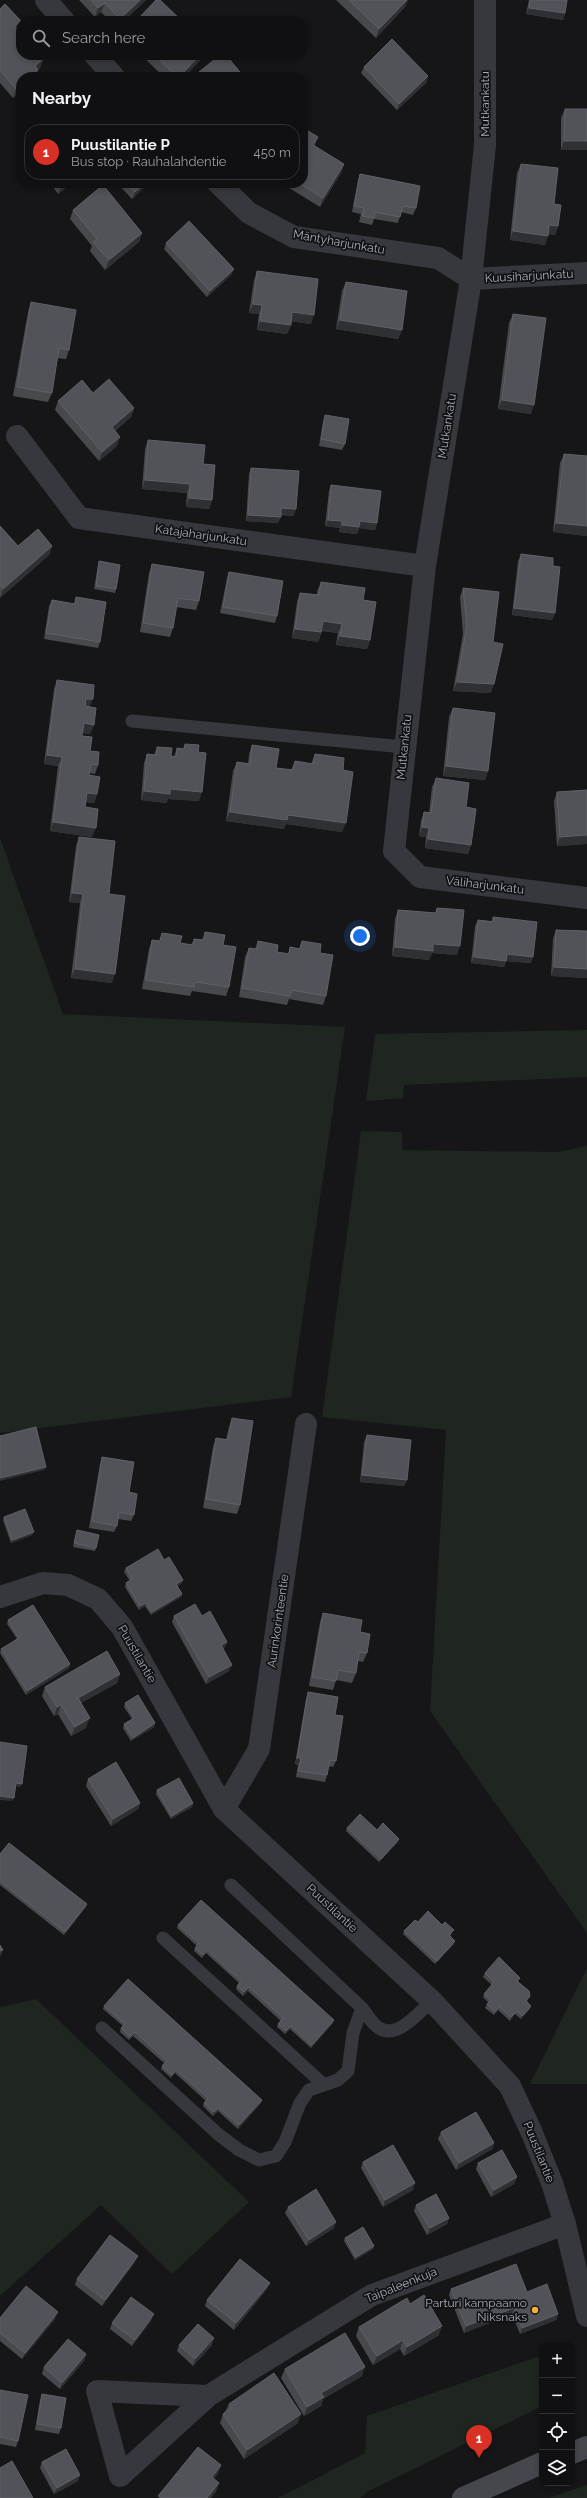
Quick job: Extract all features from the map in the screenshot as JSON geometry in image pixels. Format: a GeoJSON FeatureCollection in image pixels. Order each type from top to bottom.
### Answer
{"type":"FeatureCollection","features":[{"type":"Feature","properties":{"kind":"main road"},"geometry":{"type":"LineString","coordinates":[[575,2452],[587,2447]]}},
{"type":"Feature","properties":{"kind":"main road"},"geometry":{"type":"LineString","coordinates":[[463,2498],[539,2464]]}},
{"type":"Feature","properties":{"kind":"street"},"geometry":{"type":"LineString","coordinates":[[46,0],[60,16]]}},
{"type":"Feature","properties":{"kind":"street","name":"Mutkankatu"},"geometry":{"type":"LineString","coordinates":[[394,851],[424,566],[471,279],[485,145],[485,0]]}},
{"type":"Feature","properties":{"kind":"street"},"geometry":{"type":"LineString","coordinates":[[99,60],[109,72]]}},
{"type":"Feature","properties":{"kind":"street","name":"Mäntyharjunkatu"},"geometry":{"type":"LineString","coordinates":[[223,188],[249,213],[294,237],[438,258],[471,279]]}},
{"type":"Feature","properties":{"kind":"street","name":"Kuusiharjunkatu"},"geometry":{"type":"LineString","coordinates":[[471,279],[587,273]]}},
{"type":"Feature","properties":{"kind":"street","name":"Katajaharjunkatu"},"geometry":{"type":"LineString","coordinates":[[17,436],[79,518],[424,566]]}},
{"type":"Feature","properties":{"kind":"street","name":"Väliharjunkatu"},"geometry":{"type":"LineString","coordinates":[[394,851],[420,877],[587,898]]}},
{"type":"Feature","properties":{"kind":"street","name":"Aurinkorinteentie"},"geometry":{"type":"LineString","coordinates":[[224,1809],[259,1749],[306,1424]]}},
{"type":"Feature","properties":{"kind":"street","name":"Puustilantie"},"geometry":{"type":"LineString","coordinates":[[0,1597],[43,1583],[68,1585],[98,1599],[122,1627],[224,1809],[432,2001],[510,2086],[538,2147],[564,2224],[587,2316]]}},
{"type":"Feature","properties":{"kind":"street","name":"Taipaleenkuja"},"geometry":{"type":"LineString","coordinates":[[208,2396],[97,2391],[120,2476],[208,2396],[372,2295],[564,2224]]}},
{"type":"Feature","properties":{"kind":"lane"},"geometry":{"type":"LineString","coordinates":[[132,721],[404,746]]}},
{"type":"Feature","properties":{"kind":"lane"},"geometry":{"type":"LineString","coordinates":[[231,1885],[362,2008],[379,2028],[392,2031],[404,2025],[432,2001]]}},
{"type":"Feature","properties":{"kind":"lane"},"geometry":{"type":"LineString","coordinates":[[163,1938],[323,2084]]}},
{"type":"Feature","properties":{"kind":"lane"},"geometry":{"type":"LineString","coordinates":[[102,2028],[218,2134],[239,2150],[259,2160],[276,2156],[285,2142],[300,2103],[309,2090],[338,2080],[348,2071],[353,2033],[362,2008]]}},
{"type":"Feature","properties":{"kind":"shaded area"},"geometry":{"type":"Polygon","coordinates":[[[0,838],[63,1014],[345,1027],[291,1397],[0,1433],[0,838]]]}},
{"type":"Feature","properties":{"kind":"shaded area"},"geometry":{"type":"Polygon","coordinates":[[[587,1030],[587,1077],[404,1085],[403,1098],[366,1101],[375,1034],[587,1030]]]}},
{"type":"Feature","properties":{"kind":"shaded area"},"geometry":{"type":"Polygon","coordinates":[[[361,1131],[402,1132],[402,1150],[558,1152],[587,1146],[587,1933],[430,1711],[446,1430],[322,1417],[361,1131]]]}},
{"type":"Feature","properties":{"kind":"shaded area"},"geometry":{"type":"Polygon","coordinates":[[[587,1968],[587,2084],[530,2084],[587,1968]]]}},
{"type":"Feature","properties":{"kind":"shaded area"},"geometry":{"type":"Polygon","coordinates":[[[36,1999],[249,2202],[172,2274],[101,2205],[0,2296],[0,2007],[36,1999]]]}},
{"type":"Feature","properties":{"kind":"shaded area"},"geometry":{"type":"Polygon","coordinates":[[[537,2357],[539,2359],[539,2407],[367,2492],[360,2498],[278,2498],[365,2453],[367,2416],[537,2357]]]}},
{"type":"Feature","properties":{"kind":"shaded area"},"geometry":{"type":"Polygon","coordinates":[[[587,2485],[587,2498],[549,2498],[587,2485]]]}},
{"type":"Feature","properties":{"kind":"building"},"geometry":{"type":"Polygon","coordinates":[[[91,0],[140,0],[123,16],[117,16],[105,3],[98,8],[91,0]]]}},
{"type":"Feature","properties":{"kind":"building"},"geometry":{"type":"Polygon","coordinates":[[[156,0],[160,0],[177,16],[141,16],[156,0]]]}},
{"type":"Feature","properties":{"kind":"building"},"geometry":{"type":"Polygon","coordinates":[[[349,0],[407,0],[379,29],[349,0]]]}},
{"type":"Feature","properties":{"kind":"building"},"geometry":{"type":"Polygon","coordinates":[[[530,0],[567,0],[565,13],[529,8],[530,0]]]}},
{"type":"Feature","properties":{"kind":"building"},"geometry":{"type":"Polygon","coordinates":[[[5,4],[16,16],[15,26],[16,60],[42,60],[35,66],[38,70],[36,72],[16,72],[16,89],[0,70],[0,9],[5,4]]]}},
{"type":"Feature","properties":{"kind":"building"},"geometry":{"type":"Polygon","coordinates":[[[392,39],[428,76],[399,104],[364,67],[392,39]]]}},
{"type":"Feature","properties":{"kind":"building"},"geometry":{"type":"Polygon","coordinates":[[[159,60],[195,60],[184,72],[172,72],[159,60]]]}},
{"type":"Feature","properties":{"kind":"building"},"geometry":{"type":"Polygon","coordinates":[[[214,60],[230,60],[240,72],[199,72],[214,60]]]}},
{"type":"Feature","properties":{"kind":"building"},"geometry":{"type":"Polygon","coordinates":[[[565,109],[587,109],[587,141],[564,141],[565,109]]]}},
{"type":"Feature","properties":{"kind":"building"},"geometry":{"type":"Polygon","coordinates":[[[308,131],[318,137],[313,145],[344,164],[323,198],[307,188],[308,131]]]}},
{"type":"Feature","properties":{"kind":"building"},"geometry":{"type":"Polygon","coordinates":[[[521,164],[558,168],[554,204],[561,205],[558,226],[549,225],[548,236],[513,231],[521,164]]]}},
{"type":"Feature","properties":{"kind":"building"},"geometry":{"type":"Polygon","coordinates":[[[360,174],[420,186],[416,208],[403,206],[400,217],[375,212],[374,218],[362,216],[364,208],[354,206],[360,174]]]}},
{"type":"Feature","properties":{"kind":"building"},"geometry":{"type":"Polygon","coordinates":[[[99,188],[105,188],[142,233],[109,260],[93,242],[97,239],[73,210],[99,188]]]}},
{"type":"Feature","properties":{"kind":"building"},"geometry":{"type":"Polygon","coordinates":[[[131,188],[139,188],[135,192],[131,188]]]}},
{"type":"Feature","properties":{"kind":"building"},"geometry":{"type":"Polygon","coordinates":[[[189,221],[234,269],[210,291],[166,243],[189,221]]]}},
{"type":"Feature","properties":{"kind":"building"},"geometry":{"type":"Polygon","coordinates":[[[257,271],[318,279],[314,315],[292,312],[291,325],[260,321],[262,305],[253,304],[257,271]]]}},
{"type":"Feature","properties":{"kind":"building"},"geometry":{"type":"Polygon","coordinates":[[[346,282],[407,291],[402,330],[340,320],[346,282]]]}},
{"type":"Feature","properties":{"kind":"building"},"geometry":{"type":"Polygon","coordinates":[[[31,302],[76,310],[69,350],[59,348],[52,393],[17,387],[31,302]]]}},
{"type":"Feature","properties":{"kind":"building"},"geometry":{"type":"Polygon","coordinates":[[[513,314],[546,318],[534,405],[502,400],[513,314]]]}},
{"type":"Feature","properties":{"kind":"building"},"geometry":{"type":"Polygon","coordinates":[[[109,379],[134,408],[112,427],[120,437],[102,452],[58,401],[82,380],[93,393],[109,379]]]}},
{"type":"Feature","properties":{"kind":"building"},"geometry":{"type":"Polygon","coordinates":[[[325,415],[349,419],[345,444],[321,439],[325,415]]]}},
{"type":"Feature","properties":{"kind":"building"},"geometry":{"type":"Polygon","coordinates":[[[148,440],[205,445],[203,464],[215,465],[212,500],[189,498],[190,484],[145,480],[148,440]]]}},
{"type":"Feature","properties":{"kind":"building"},"geometry":{"type":"Polygon","coordinates":[[[564,454],[587,456],[587,526],[556,523],[564,454]]]}},
{"type":"Feature","properties":{"kind":"building"},"geometry":{"type":"Polygon","coordinates":[[[251,468],[299,471],[296,509],[281,508],[281,517],[248,515],[251,468]]]}},
{"type":"Feature","properties":{"kind":"building"},"geometry":{"type":"Polygon","coordinates":[[[331,485],[381,491],[377,523],[360,521],[359,527],[342,525],[342,521],[328,520],[331,485]]]}},
{"type":"Feature","properties":{"kind":"building"},"geometry":{"type":"Polygon","coordinates":[[[0,526],[18,546],[38,529],[52,546],[3,589],[0,585],[0,526]]]}},
{"type":"Feature","properties":{"kind":"building"},"geometry":{"type":"Polygon","coordinates":[[[521,554],[553,558],[553,566],[560,567],[555,613],[514,608],[521,554]]]}},
{"type":"Feature","properties":{"kind":"building"},"geometry":{"type":"Polygon","coordinates":[[[99,561],[120,565],[116,589],[96,586],[99,561]]]}},
{"type":"Feature","properties":{"kind":"building"},"geometry":{"type":"Polygon","coordinates":[[[152,564],[204,572],[199,601],[178,598],[173,628],[143,623],[152,564]]]}},
{"type":"Feature","properties":{"kind":"building"},"geometry":{"type":"Polygon","coordinates":[[[229,572],[283,581],[277,616],[223,607],[229,572]]]}},
{"type":"Feature","properties":{"kind":"building"},"geometry":{"type":"Polygon","coordinates":[[[321,582],[365,588],[363,600],[376,602],[370,640],[340,636],[342,624],[323,621],[321,632],[295,629],[300,593],[319,595],[321,582]]]}},
{"type":"Feature","properties":{"kind":"building"},"geometry":{"type":"Polygon","coordinates":[[[463,588],[499,592],[493,642],[503,644],[494,684],[457,682],[467,625],[463,588]]]}},
{"type":"Feature","properties":{"kind":"building"},"geometry":{"type":"Polygon","coordinates":[[[76,597],[106,602],[100,642],[46,633],[52,600],[75,604],[76,597]]]}},
{"type":"Feature","properties":{"kind":"building"},"geometry":{"type":"Polygon","coordinates":[[[57,680],[94,685],[93,699],[86,699],[85,706],[96,708],[94,725],[84,723],[82,736],[92,737],[90,751],[99,752],[98,765],[91,764],[89,775],[100,777],[97,794],[87,793],[85,807],[98,809],[96,828],[53,822],[62,757],[47,755],[57,680]]]}},
{"type":"Feature","properties":{"kind":"building"},"geometry":{"type":"Polygon","coordinates":[[[453,708],[495,713],[488,771],[446,766],[453,708]]]}},
{"type":"Feature","properties":{"kind":"building"},"geometry":{"type":"Polygon","coordinates":[[[185,744],[199,745],[198,752],[206,753],[202,792],[170,789],[170,794],[144,791],[147,754],[156,755],[157,747],[172,748],[171,756],[176,757],[177,748],[184,749],[185,744]]]}},
{"type":"Feature","properties":{"kind":"building"},"geometry":{"type":"Polygon","coordinates":[[[252,745],[279,749],[276,768],[293,770],[295,761],[313,764],[315,754],[344,758],[343,770],[353,772],[346,823],[288,815],[287,820],[230,812],[237,762],[250,764],[252,745]]]}},
{"type":"Feature","properties":{"kind":"building"},"geometry":{"type":"Polygon","coordinates":[[[436,778],[469,783],[466,807],[476,809],[471,845],[428,839],[429,828],[422,827],[424,812],[431,813],[436,778]]]}},
{"type":"Feature","properties":{"kind":"building"},"geometry":{"type":"Polygon","coordinates":[[[587,790],[587,835],[560,837],[557,792],[587,790]]]}},
{"type":"Feature","properties":{"kind":"building"},"geometry":{"type":"Polygon","coordinates":[[[79,837],[115,841],[109,894],[125,896],[115,974],[75,969],[83,894],[72,893],[79,837]]]}},
{"type":"Feature","properties":{"kind":"building"},"geometry":{"type":"Polygon","coordinates":[[[437,908],[464,910],[460,946],[433,944],[433,951],[395,947],[398,910],[436,913],[437,908]]]}},
{"type":"Feature","properties":{"kind":"building"},"geometry":{"type":"Polygon","coordinates":[[[493,917],[537,922],[533,957],[507,954],[506,961],[474,957],[478,920],[493,922],[493,917]]]}},
{"type":"Feature","properties":{"kind":"building"},"geometry":{"type":"Polygon","coordinates":[[[556,930],[587,931],[587,969],[554,967],[556,930]]]}},
{"type":"Feature","properties":{"kind":"building"},"geometry":{"type":"Polygon","coordinates":[[[205,932],[225,935],[223,945],[236,947],[229,987],[195,982],[194,987],[146,980],[152,940],[160,941],[162,933],[182,936],[180,943],[193,945],[194,939],[204,940],[205,932]]]}},
{"type":"Feature","properties":{"kind":"building"},"geometry":{"type":"Polygon","coordinates":[[[258,941],[278,945],[277,952],[289,954],[290,947],[300,949],[302,941],[321,944],[320,953],[333,955],[326,996],[291,990],[290,996],[242,988],[249,948],[257,949],[258,941]]]}},
{"type":"Feature","properties":{"kind":"building"},"geometry":{"type":"Polygon","coordinates":[[[232,1418],[253,1421],[240,1505],[206,1499],[216,1438],[228,1440],[232,1418]]]}},
{"type":"Feature","properties":{"kind":"building"},"geometry":{"type":"Polygon","coordinates":[[[36,1427],[46,1467],[0,1478],[0,1436],[36,1427]]]}},
{"type":"Feature","properties":{"kind":"building"},"geometry":{"type":"Polygon","coordinates":[[[367,1435],[411,1440],[407,1480],[362,1475],[367,1435]]]}},
{"type":"Feature","properties":{"kind":"building"},"geometry":{"type":"Polygon","coordinates":[[[102,1457],[134,1462],[129,1492],[137,1494],[134,1515],[119,1512],[117,1526],[92,1521],[102,1457]]]}},
{"type":"Feature","properties":{"kind":"building"},"geometry":{"type":"Polygon","coordinates":[[[25,1509],[34,1532],[12,1540],[4,1517],[25,1509]]]}},
{"type":"Feature","properties":{"kind":"building"},"geometry":{"type":"Polygon","coordinates":[[[77,1530],[99,1535],[96,1548],[74,1543],[77,1530]]]}},
{"type":"Feature","properties":{"kind":"building"},"geometry":{"type":"Polygon","coordinates":[[[158,1549],[164,1560],[169,1557],[183,1580],[176,1584],[182,1594],[152,1612],[146,1603],[140,1606],[126,1583],[132,1579],[126,1568],[158,1549]]]}},
{"type":"Feature","properties":{"kind":"building"},"geometry":{"type":"Polygon","coordinates":[[[195,1604],[202,1616],[210,1611],[227,1642],[221,1645],[232,1665],[209,1677],[174,1616],[195,1604]]]}},
{"type":"Feature","properties":{"kind":"building"},"geometry":{"type":"Polygon","coordinates":[[[33,1605],[70,1664],[27,1691],[1,1649],[19,1638],[8,1620],[33,1605]]]}},
{"type":"Feature","properties":{"kind":"building"},"geometry":{"type":"Polygon","coordinates":[[[323,1613],[362,1620],[360,1632],[370,1634],[367,1653],[359,1652],[356,1673],[338,1670],[336,1681],[312,1677],[323,1613]]]}},
{"type":"Feature","properties":{"kind":"building"},"geometry":{"type":"Polygon","coordinates":[[[107,1651],[120,1674],[78,1698],[90,1718],[75,1727],[61,1705],[57,1707],[45,1687],[107,1651]]]}},
{"type":"Feature","properties":{"kind":"building"},"geometry":{"type":"Polygon","coordinates":[[[308,1692],[338,1697],[335,1715],[343,1716],[336,1761],[330,1760],[327,1775],[298,1771],[301,1758],[297,1758],[308,1692]]]}},
{"type":"Feature","properties":{"kind":"building"},"geometry":{"type":"Polygon","coordinates":[[[138,1695],[155,1723],[133,1738],[124,1724],[134,1718],[125,1703],[138,1695]]]}},
{"type":"Feature","properties":{"kind":"building"},"geometry":{"type":"Polygon","coordinates":[[[0,1742],[27,1746],[22,1784],[16,1783],[14,1798],[0,1796],[0,1742]]]}},
{"type":"Feature","properties":{"kind":"building"},"geometry":{"type":"Polygon","coordinates":[[[116,1762],[140,1803],[113,1819],[88,1779],[116,1762]]]}},
{"type":"Feature","properties":{"kind":"building"},"geometry":{"type":"Polygon","coordinates":[[[179,1778],[193,1803],[172,1816],[157,1790],[179,1778]]]}},
{"type":"Feature","properties":{"kind":"building"},"geometry":{"type":"Polygon","coordinates":[[[360,1814],[377,1830],[383,1823],[399,1839],[381,1859],[347,1828],[360,1814]]]}},
{"type":"Feature","properties":{"kind":"building"},"geometry":{"type":"Polygon","coordinates":[[[9,1843],[87,1904],[65,1932],[0,1881],[0,1854],[9,1843]]]}},
{"type":"Feature","properties":{"kind":"building"},"geometry":{"type":"Polygon","coordinates":[[[201,1900],[334,2020],[312,2045],[291,2026],[286,2031],[278,2024],[283,2018],[249,1987],[244,1992],[237,1986],[241,1981],[207,1950],[203,1955],[195,1948],[199,1943],[178,1925],[201,1900]]]}},
{"type":"Feature","properties":{"kind":"building"},"geometry":{"type":"Polygon","coordinates":[[[428,1911],[442,1925],[445,1922],[454,1930],[449,1935],[455,1941],[437,1961],[404,1931],[415,1920],[418,1922],[428,1911]]]}},
{"type":"Feature","properties":{"kind":"building"},"geometry":{"type":"Polygon","coordinates":[[[499,1957],[520,1978],[517,1981],[529,1991],[530,1996],[526,2001],[531,2006],[522,2016],[517,2011],[511,2017],[499,2007],[495,2012],[487,2004],[491,2000],[484,1994],[494,1982],[485,1973],[499,1957]]]}},
{"type":"Feature","properties":{"kind":"building"},"geometry":{"type":"Polygon","coordinates":[[[128,1979],[262,2100],[239,2125],[219,2108],[214,2112],[204,2103],[208,2098],[176,2070],[172,2075],[162,2066],[167,2061],[135,2032],[130,2037],[121,2028],[125,2024],[104,2006],[128,1979]]]}},
{"type":"Feature","properties":{"kind":"building"},"geometry":{"type":"Polygon","coordinates":[[[476,2112],[494,2143],[459,2163],[441,2132],[476,2112]]]}},
{"type":"Feature","properties":{"kind":"building"},"geometry":{"type":"Polygon","coordinates":[[[393,2145],[415,2183],[385,2200],[363,2162],[393,2145]]]}},
{"type":"Feature","properties":{"kind":"building"},"geometry":{"type":"Polygon","coordinates":[[[502,2150],[517,2177],[494,2190],[478,2163],[502,2150]]]}},
{"type":"Feature","properties":{"kind":"building"},"geometry":{"type":"Polygon","coordinates":[[[316,2189],[336,2222],[309,2240],[288,2207],[316,2189]]]}},
{"type":"Feature","properties":{"kind":"building"},"geometry":{"type":"Polygon","coordinates":[[[436,2194],[449,2218],[430,2228],[416,2205],[436,2194]]]}},
{"type":"Feature","properties":{"kind":"building"},"geometry":{"type":"Polygon","coordinates":[[[363,2227],[374,2246],[356,2257],[345,2238],[363,2227]]]}},
{"type":"Feature","properties":{"kind":"building"},"geometry":{"type":"Polygon","coordinates":[[[110,2235],[138,2256],[105,2300],[77,2279],[110,2235]]]}},
{"type":"Feature","properties":{"kind":"building"},"geometry":{"type":"Polygon","coordinates":[[[240,2259],[270,2283],[236,2323],[207,2300],[240,2259]]]}},
{"type":"Feature","properties":{"kind":"building"},"geometry":{"type":"Polygon","coordinates":[[[516,2264],[527,2292],[547,2284],[558,2314],[522,2328],[514,2308],[466,2326],[451,2289],[516,2264]]]}},
{"type":"Feature","properties":{"kind":"building"},"geometry":{"type":"Polygon","coordinates":[[[26,2286],[58,2312],[25,2353],[0,2333],[0,2318],[26,2286]]]}},
{"type":"Feature","properties":{"kind":"building"},"geometry":{"type":"Polygon","coordinates":[[[424,2295],[442,2326],[407,2347],[403,2340],[377,2356],[359,2327],[407,2298],[410,2304],[424,2295]]]}},
{"type":"Feature","properties":{"kind":"building"},"geometry":{"type":"Polygon","coordinates":[[[131,2297],[154,2314],[135,2340],[112,2323],[131,2297]]]}},
{"type":"Feature","properties":{"kind":"building"},"geometry":{"type":"Polygon","coordinates":[[[198,2324],[214,2338],[195,2359],[179,2345],[198,2324]]]}},
{"type":"Feature","properties":{"kind":"building"},"geometry":{"type":"Polygon","coordinates":[[[345,2333],[365,2367],[321,2393],[324,2397],[307,2407],[285,2369],[345,2333]]]}},
{"type":"Feature","properties":{"kind":"building"},"geometry":{"type":"Polygon","coordinates":[[[68,2339],[86,2354],[62,2383],[44,2367],[68,2339]]]}},
{"type":"Feature","properties":{"kind":"building"},"geometry":{"type":"Polygon","coordinates":[[[274,2373],[301,2414],[247,2450],[223,2414],[231,2408],[229,2404],[274,2373]]]}},
{"type":"Feature","properties":{"kind":"building"},"geometry":{"type":"Polygon","coordinates":[[[0,2390],[28,2395],[18,2441],[0,2437],[0,2390]]]}},
{"type":"Feature","properties":{"kind":"building"},"geometry":{"type":"Polygon","coordinates":[[[42,2394],[66,2398],[61,2428],[37,2424],[42,2394]]]}},
{"type":"Feature","properties":{"kind":"building"},"geometry":{"type":"Polygon","coordinates":[[[198,2447],[221,2465],[212,2477],[219,2483],[207,2498],[161,2498],[158,2496],[198,2447]]]}},
{"type":"Feature","properties":{"kind":"building"},"geometry":{"type":"Polygon","coordinates":[[[66,2449],[80,2475],[57,2488],[42,2462],[66,2449]]]}},
{"type":"Feature","properties":{"kind":"building"},"geometry":{"type":"Polygon","coordinates":[[[12,2461],[33,2498],[0,2498],[0,2468],[12,2461]]]}},
{"type":"Feature","properties":{"kind":"place","name":"Parturi kampaamo Niksnaks"},"geometry":{"type":"Point","coordinates":[535,2310]}},
{"type":"Feature","properties":{"kind":"place","name":"Puustilantie P"},"geometry":{"type":"Point","coordinates":[479,2458]}}]}
